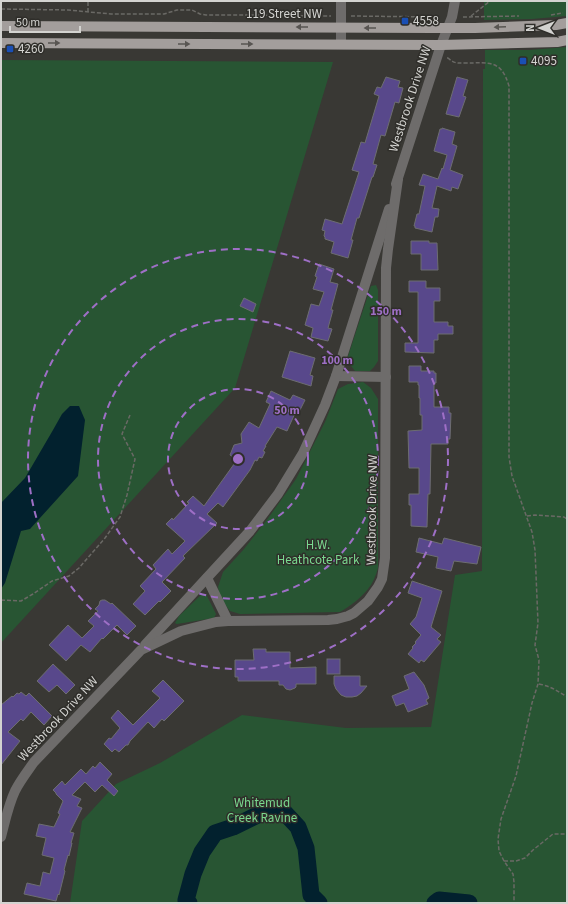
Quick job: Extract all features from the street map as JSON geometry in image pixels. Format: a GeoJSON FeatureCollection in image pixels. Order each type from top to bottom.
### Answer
{"type":"FeatureCollection","features":[{"type":"Feature","properties":{"kind":"main road","name":"119 Street NW"},"geometry":{"type":"LineString","coordinates":[[1,26],[476,28],[548,26],[567,23]]}},
{"type":"Feature","properties":{"kind":"main road"},"geometry":{"type":"LineString","coordinates":[[1,43],[441,45],[557,42],[567,40]]}},
{"type":"Feature","properties":{"kind":"street"},"geometry":{"type":"LineString","coordinates":[[341,1],[341,44]]}},
{"type":"Feature","properties":{"kind":"street","name":"Westbrook Drive NW"},"geometry":{"type":"LineString","coordinates":[[1,837],[11,802],[18,785],[34,762],[141,650],[250,531],[278,494],[303,453],[336,376],[441,45],[452,17],[455,1]]}},
{"type":"Feature","properties":{"kind":"street","name":"Westbrook Drive NW"},"geometry":{"type":"LineString","coordinates":[[141,650],[182,631],[205,624],[228,621],[337,619],[354,613],[368,601],[378,587],[382,579],[385,558],[386,268],[398,179]]}},
{"type":"Feature","properties":{"kind":"street"},"geometry":{"type":"LineString","coordinates":[[336,376],[386,377]]}},
{"type":"Feature","properties":{"kind":"street"},"geometry":{"type":"LineString","coordinates":[[207,578],[228,621]]}},
{"type":"Feature","properties":{"kind":"path"},"geometry":{"type":"LineString","coordinates":[[88,1],[88,12]]}},
{"type":"Feature","properties":{"kind":"path"},"geometry":{"type":"LineString","coordinates":[[471,17],[490,1]]}},
{"type":"Feature","properties":{"kind":"path"},"geometry":{"type":"LineString","coordinates":[[1,9],[31,9],[111,14],[164,14],[177,10],[192,10],[206,15],[442,17]]}},
{"type":"Feature","properties":{"kind":"path"},"geometry":{"type":"LineString","coordinates":[[546,15],[567,13]]}},
{"type":"Feature","properties":{"kind":"path"},"geometry":{"type":"LineString","coordinates":[[463,17],[523,16]]}},
{"type":"Feature","properties":{"kind":"path"},"geometry":{"type":"LineString","coordinates":[[448,58],[456,63],[495,64],[506,76],[509,86],[509,457],[512,476],[532,532],[535,550],[538,623],[535,645],[539,660],[538,684],[532,703],[516,776],[499,829],[499,850],[504,861],[513,874],[514,903]]}},
{"type":"Feature","properties":{"kind":"path"},"geometry":{"type":"LineString","coordinates":[[1,600],[21,601],[52,580],[69,576],[79,568],[105,538],[120,517],[127,495],[135,459],[122,434],[130,415]]}},
{"type":"Feature","properties":{"kind":"path"},"geometry":{"type":"LineString","coordinates":[[527,516],[536,515],[564,517],[567,519]]}},
{"type":"Feature","properties":{"kind":"path"},"geometry":{"type":"LineString","coordinates":[[538,684],[548,685],[567,697]]}},
{"type":"Feature","properties":{"kind":"path"},"geometry":{"type":"LineString","coordinates":[[504,861],[516,861],[525,858],[553,834],[567,834]]}},
{"type":"Feature","properties":{"kind":"green space"},"geometry":{"type":"Polygon","coordinates":[[[483,1],[567,1],[567,16],[532,19],[484,20],[483,1]]]}},
{"type":"Feature","properties":{"kind":"green space","name":"Whitemud Creek Ravine"},"geometry":{"type":"Polygon","coordinates":[[[567,47],[567,903],[189,903],[186,900],[172,903],[70,903],[82,821],[116,784],[160,763],[242,715],[346,728],[431,727],[455,575],[482,571],[483,69],[485,69],[485,50],[529,50],[567,47]]]}},
{"type":"Feature","properties":{"kind":"green space"},"geometry":{"type":"Polygon","coordinates":[[[1,60],[333,62],[235,388],[1,643],[1,60]]]}},
{"type":"Feature","properties":{"kind":"green space"},"geometry":{"type":"Polygon","coordinates":[[[376,285],[378,290],[378,361],[370,371],[355,371],[351,366],[348,356],[371,286],[376,285]]]}},
{"type":"Feature","properties":{"kind":"green space","name":"H.W. Heathcote Park"},"geometry":{"type":"Polygon","coordinates":[[[363,382],[371,388],[378,399],[378,568],[371,584],[359,599],[340,612],[240,614],[230,611],[220,598],[218,587],[223,572],[244,549],[296,479],[325,422],[338,389],[348,384],[363,382]]]}},
{"type":"Feature","properties":{"kind":"green space"},"geometry":{"type":"Polygon","coordinates":[[[202,594],[206,594],[216,614],[214,618],[177,624],[175,623],[179,616],[202,594]]]}},
{"type":"Feature","properties":{"kind":"water"},"geometry":{"type":"Polygon","coordinates":[[[70,406],[79,406],[85,420],[78,476],[30,529],[21,531],[5,583],[1,589],[1,503],[25,478],[62,414],[70,406]]]}},
{"type":"Feature","properties":{"kind":"building"},"geometry":{"type":"Polygon","coordinates":[[[386,77],[400,81],[398,87],[403,88],[399,103],[395,102],[385,136],[381,135],[373,164],[377,165],[359,218],[357,218],[348,258],[331,253],[334,242],[325,239],[325,231],[322,230],[325,219],[342,224],[359,172],[352,170],[361,142],[365,143],[379,96],[374,94],[377,87],[381,88],[386,77]]]}},
{"type":"Feature","properties":{"kind":"building"},"geometry":{"type":"Polygon","coordinates":[[[457,77],[468,80],[463,96],[466,97],[459,117],[446,114],[457,77]]]}},
{"type":"Feature","properties":{"kind":"building"},"geometry":{"type":"Polygon","coordinates":[[[442,128],[455,132],[452,144],[457,146],[450,170],[463,175],[458,189],[452,187],[451,191],[437,186],[432,208],[439,209],[438,217],[435,217],[432,232],[415,228],[414,226],[417,214],[419,214],[425,186],[419,185],[423,174],[438,179],[447,155],[434,151],[440,129],[442,128]]]}},
{"type":"Feature","properties":{"kind":"building"},"geometry":{"type":"Polygon","coordinates":[[[411,241],[429,241],[429,243],[437,243],[438,270],[421,270],[421,254],[411,254],[411,241]]]}},
{"type":"Feature","properties":{"kind":"building"},"geometry":{"type":"Polygon","coordinates":[[[319,264],[334,269],[330,282],[338,284],[331,310],[333,310],[328,328],[332,329],[328,341],[311,337],[313,328],[305,325],[311,304],[319,306],[324,292],[313,289],[319,264]]]}},
{"type":"Feature","properties":{"kind":"building"},"geometry":{"type":"Polygon","coordinates":[[[409,281],[426,281],[426,288],[440,288],[440,301],[434,301],[434,322],[448,322],[448,326],[453,326],[453,334],[438,334],[438,340],[434,340],[434,353],[405,352],[405,343],[418,343],[418,292],[409,292],[409,281]]]}},
{"type":"Feature","properties":{"kind":"building"},"geometry":{"type":"Polygon","coordinates":[[[244,298],[256,304],[253,312],[240,306],[244,298]]]}},
{"type":"Feature","properties":{"kind":"building"},"geometry":{"type":"Polygon","coordinates":[[[290,351],[315,358],[310,375],[313,376],[311,386],[282,377],[290,351]]]}},
{"type":"Feature","properties":{"kind":"building"},"geometry":{"type":"Polygon","coordinates":[[[409,366],[421,366],[421,371],[434,371],[434,373],[436,373],[436,383],[434,383],[434,407],[449,407],[449,413],[451,413],[450,439],[448,439],[448,444],[431,444],[430,494],[428,494],[427,527],[411,526],[411,505],[409,505],[409,494],[419,494],[419,468],[409,468],[408,431],[422,430],[422,415],[420,415],[419,385],[418,382],[409,382],[409,366]]]}},
{"type":"Feature","properties":{"kind":"building"},"geometry":{"type":"Polygon","coordinates":[[[271,391],[290,400],[293,395],[305,400],[299,412],[296,411],[287,431],[277,427],[265,446],[263,451],[265,452],[262,458],[259,457],[257,461],[255,460],[250,470],[223,507],[218,503],[207,514],[217,523],[183,556],[185,558],[162,582],[171,591],[145,615],[133,604],[145,591],[140,586],[156,569],[153,565],[168,549],[172,554],[185,541],[166,524],[172,518],[173,520],[189,503],[187,502],[193,496],[204,506],[237,460],[230,455],[234,445],[242,443],[241,434],[249,422],[259,428],[270,404],[266,402],[271,391]]]}},
{"type":"Feature","properties":{"kind":"building"},"geometry":{"type":"Polygon","coordinates":[[[419,538],[442,544],[444,538],[481,547],[477,564],[454,561],[451,571],[436,568],[438,557],[416,552],[419,538]]]}},
{"type":"Feature","properties":{"kind":"building"},"geometry":{"type":"Polygon","coordinates":[[[412,581],[442,591],[431,627],[441,635],[437,639],[441,642],[424,662],[421,660],[419,663],[408,654],[421,635],[410,624],[416,617],[422,598],[408,593],[412,581]]]}},
{"type":"Feature","properties":{"kind":"building"},"geometry":{"type":"Polygon","coordinates":[[[102,600],[105,600],[111,604],[112,603],[136,626],[127,635],[117,625],[103,639],[102,638],[90,652],[81,645],[66,661],[49,645],[68,625],[82,638],[94,626],[88,621],[98,611],[95,609],[102,600]]]}},
{"type":"Feature","properties":{"kind":"building"},"geometry":{"type":"Polygon","coordinates":[[[253,649],[266,649],[266,652],[290,652],[290,668],[316,667],[316,684],[296,684],[295,688],[290,690],[286,689],[283,685],[279,685],[279,681],[238,681],[238,677],[235,677],[235,660],[254,660],[253,649]]]}},
{"type":"Feature","properties":{"kind":"building"},"geometry":{"type":"Polygon","coordinates":[[[327,659],[340,659],[340,674],[327,674],[327,659]]]}},
{"type":"Feature","properties":{"kind":"building"},"geometry":{"type":"Polygon","coordinates":[[[53,664],[75,685],[66,694],[57,685],[49,692],[37,681],[53,664]]]}},
{"type":"Feature","properties":{"kind":"building"},"geometry":{"type":"Polygon","coordinates":[[[414,672],[424,685],[429,698],[426,700],[428,704],[408,712],[404,703],[396,706],[392,696],[409,689],[404,676],[414,672]]]}},
{"type":"Feature","properties":{"kind":"building"},"geometry":{"type":"Polygon","coordinates":[[[334,676],[360,676],[360,686],[367,686],[357,696],[346,697],[341,695],[336,689],[334,684],[334,676]]]}},
{"type":"Feature","properties":{"kind":"building"},"geometry":{"type":"Polygon","coordinates":[[[163,680],[184,701],[164,721],[162,719],[154,728],[148,722],[128,745],[126,745],[119,752],[115,749],[112,752],[104,744],[109,738],[111,739],[120,728],[111,718],[118,710],[133,725],[160,698],[152,691],[163,680]]]}},
{"type":"Feature","properties":{"kind":"building"},"geometry":{"type":"Polygon","coordinates":[[[21,692],[26,696],[29,693],[52,716],[44,725],[31,712],[23,721],[21,719],[8,732],[20,741],[1,765],[1,705],[12,696],[13,697],[17,693],[19,694],[21,692]]]}},
{"type":"Feature","properties":{"kind":"building"},"geometry":{"type":"Polygon","coordinates":[[[100,762],[112,774],[107,780],[118,791],[114,796],[102,785],[95,792],[85,782],[72,795],[81,799],[77,806],[82,808],[70,832],[74,833],[72,843],[64,870],[59,895],[58,894],[56,901],[24,894],[27,883],[40,886],[43,872],[50,874],[54,858],[42,855],[46,838],[36,836],[39,824],[54,827],[60,814],[58,813],[63,801],[53,790],[62,781],[65,785],[81,769],[86,774],[93,766],[95,768],[100,762]]]}},
{"type":"Feature","properties":{"kind":"waterway"},"geometry":{"type":"LineString","coordinates":[[189,903],[186,900],[193,874],[202,852],[215,833],[233,827],[272,808],[285,813],[298,827],[306,848],[311,895],[319,903]]}},
{"type":"Feature","properties":{"kind":"waterway"},"geometry":{"type":"LineString","coordinates":[[435,903],[439,900],[469,903]]}},
{"type":"Feature","properties":{"kind":"place","name":"4558"},"geometry":{"type":"Point","coordinates":[405,21]}},
{"type":"Feature","properties":{"kind":"place","name":"4260"},"geometry":{"type":"Point","coordinates":[10,49]}},
{"type":"Feature","properties":{"kind":"place","name":"4095"},"geometry":{"type":"Point","coordinates":[523,61]}}]}
